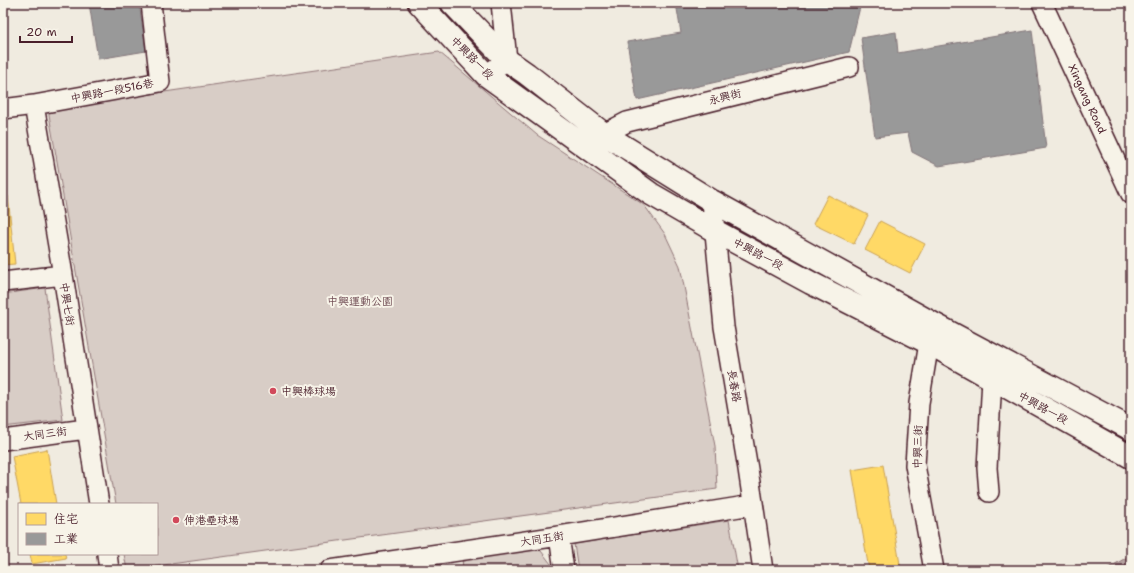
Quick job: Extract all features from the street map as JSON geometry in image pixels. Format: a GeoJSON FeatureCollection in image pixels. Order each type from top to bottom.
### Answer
{"type":"FeatureCollection","features":[{"type":"Feature","properties":{"kind":"main road","name":"中興路一段"},"geometry":{"type":"LineString","coordinates":[[419,3],[486,75],[651,194],[715,231],[811,283],[931,334],[1131,429]]}},
{"type":"Feature","properties":{"kind":"main road","name":"中興路一段"},"geometry":{"type":"LineString","coordinates":[[452,3],[507,60],[604,134],[931,334],[992,379],[1131,457]]}},
{"type":"Feature","properties":{"kind":"street","name":"中興路一段516巷"},"geometry":{"type":"LineString","coordinates":[[34,105],[160,82],[151,3]]}},
{"type":"Feature","properties":{"kind":"street"},"geometry":{"type":"LineString","coordinates":[[486,75],[507,60],[501,3]]}},
{"type":"Feature","properties":{"kind":"street","name":"Xingang Road"},"geometry":{"type":"LineString","coordinates":[[1042,3],[1131,194]]}},
{"type":"Feature","properties":{"kind":"street","name":"永興街"},"geometry":{"type":"LineString","coordinates":[[604,134],[627,122],[849,67]]}},
{"type":"Feature","properties":{"kind":"street"},"geometry":{"type":"LineString","coordinates":[[3,109],[34,105]]}},
{"type":"Feature","properties":{"kind":"street","name":"中興七街"},"geometry":{"type":"LineString","coordinates":[[34,105],[63,275],[99,503]]}},
{"type":"Feature","properties":{"kind":"street","name":"長春路"},"geometry":{"type":"LineString","coordinates":[[712,201],[724,327],[763,570]]}},
{"type":"Feature","properties":{"kind":"street"},"geometry":{"type":"LineString","coordinates":[[3,282],[63,275]]}},
{"type":"Feature","properties":{"kind":"street","name":"中興三街"},"geometry":{"type":"LineString","coordinates":[[931,334],[919,403],[915,466],[934,570]]}},
{"type":"Feature","properties":{"kind":"street"},"geometry":{"type":"LineString","coordinates":[[989,492],[987,468],[992,379]]}},
{"type":"Feature","properties":{"kind":"street","name":"大同三街"},"geometry":{"type":"LineString","coordinates":[[3,440],[86,429]]}},
{"type":"Feature","properties":{"kind":"street","name":"大同五街"},"geometry":{"type":"LineString","coordinates":[[330,570],[559,536],[752,505]]}},
{"type":"Feature","properties":{"kind":"street"},"geometry":{"type":"LineString","coordinates":[[559,536],[564,570]]}},
{"type":"Feature","properties":{"kind":"street"},"geometry":{"type":"LineString","coordinates":[[107,555],[110,570]]}},
{"type":"Feature","properties":{"kind":"green space","name":"中興運動公園"},"geometry":{"type":"Polygon","coordinates":[[[439,52],[537,135],[644,205],[665,234],[680,266],[715,446],[717,489],[127,570],[124,555],[158,555],[158,503],[116,503],[48,109],[439,52]]]}},
{"type":"Feature","properties":{"kind":"green space"},"geometry":{"type":"Polygon","coordinates":[[[45,288],[63,420],[3,427],[3,294],[45,288]]]}},
{"type":"Feature","properties":{"kind":"green space"},"geometry":{"type":"Polygon","coordinates":[[[729,520],[738,570],[578,570],[574,544],[729,520]]]}},
{"type":"Feature","properties":{"kind":"green space"},"geometry":{"type":"Polygon","coordinates":[[[538,547],[551,564],[552,570],[463,570],[462,557],[538,547]]]}},
{"type":"Feature","properties":{"kind":"shaded area"},"geometry":{"type":"Polygon","coordinates":[[[1131,555],[1131,570],[1105,570],[1131,555]]]}},
{"type":"Feature","properties":{"kind":"building: 住宅"},"geometry":{"type":"Polygon","coordinates":[[[828,195],[868,215],[854,244],[813,224],[828,195]]]}},
{"type":"Feature","properties":{"kind":"building: 住宅"},"geometry":{"type":"Polygon","coordinates":[[[3,196],[8,196],[15,264],[3,265],[3,196]]]}},
{"type":"Feature","properties":{"kind":"building: 住宅"},"geometry":{"type":"Polygon","coordinates":[[[880,221],[925,244],[910,273],[865,250],[880,221]]]}},
{"type":"Feature","properties":{"kind":"building: 住宅"},"geometry":{"type":"Polygon","coordinates":[[[47,449],[56,503],[21,503],[12,456],[47,449]]]}},
{"type":"Feature","properties":{"kind":"building: 住宅"},"geometry":{"type":"Polygon","coordinates":[[[883,465],[901,570],[869,570],[852,470],[883,465]]]}},
{"type":"Feature","properties":{"kind":"building: 住宅"},"geometry":{"type":"Polygon","coordinates":[[[30,555],[65,555],[66,558],[32,564],[30,555]]]}},
{"type":"Feature","properties":{"kind":"building: 工業"},"geometry":{"type":"Polygon","coordinates":[[[89,3],[139,3],[146,51],[98,59],[89,3]]]}},
{"type":"Feature","properties":{"kind":"building: 工業"},"geometry":{"type":"Polygon","coordinates":[[[676,3],[861,3],[849,52],[637,100],[627,42],[681,33],[676,3]]]}},
{"type":"Feature","properties":{"kind":"building: 工業"},"geometry":{"type":"Polygon","coordinates":[[[1032,30],[1046,148],[939,166],[912,152],[908,133],[875,137],[861,38],[896,32],[898,53],[1032,30]]]}},
{"type":"Feature","properties":{"kind":"place","name":"中興棒球場"},"geometry":{"type":"Point","coordinates":[273,391]}},
{"type":"Feature","properties":{"kind":"place","name":"伸港壘球場"},"geometry":{"type":"Point","coordinates":[176,520]}}]}
